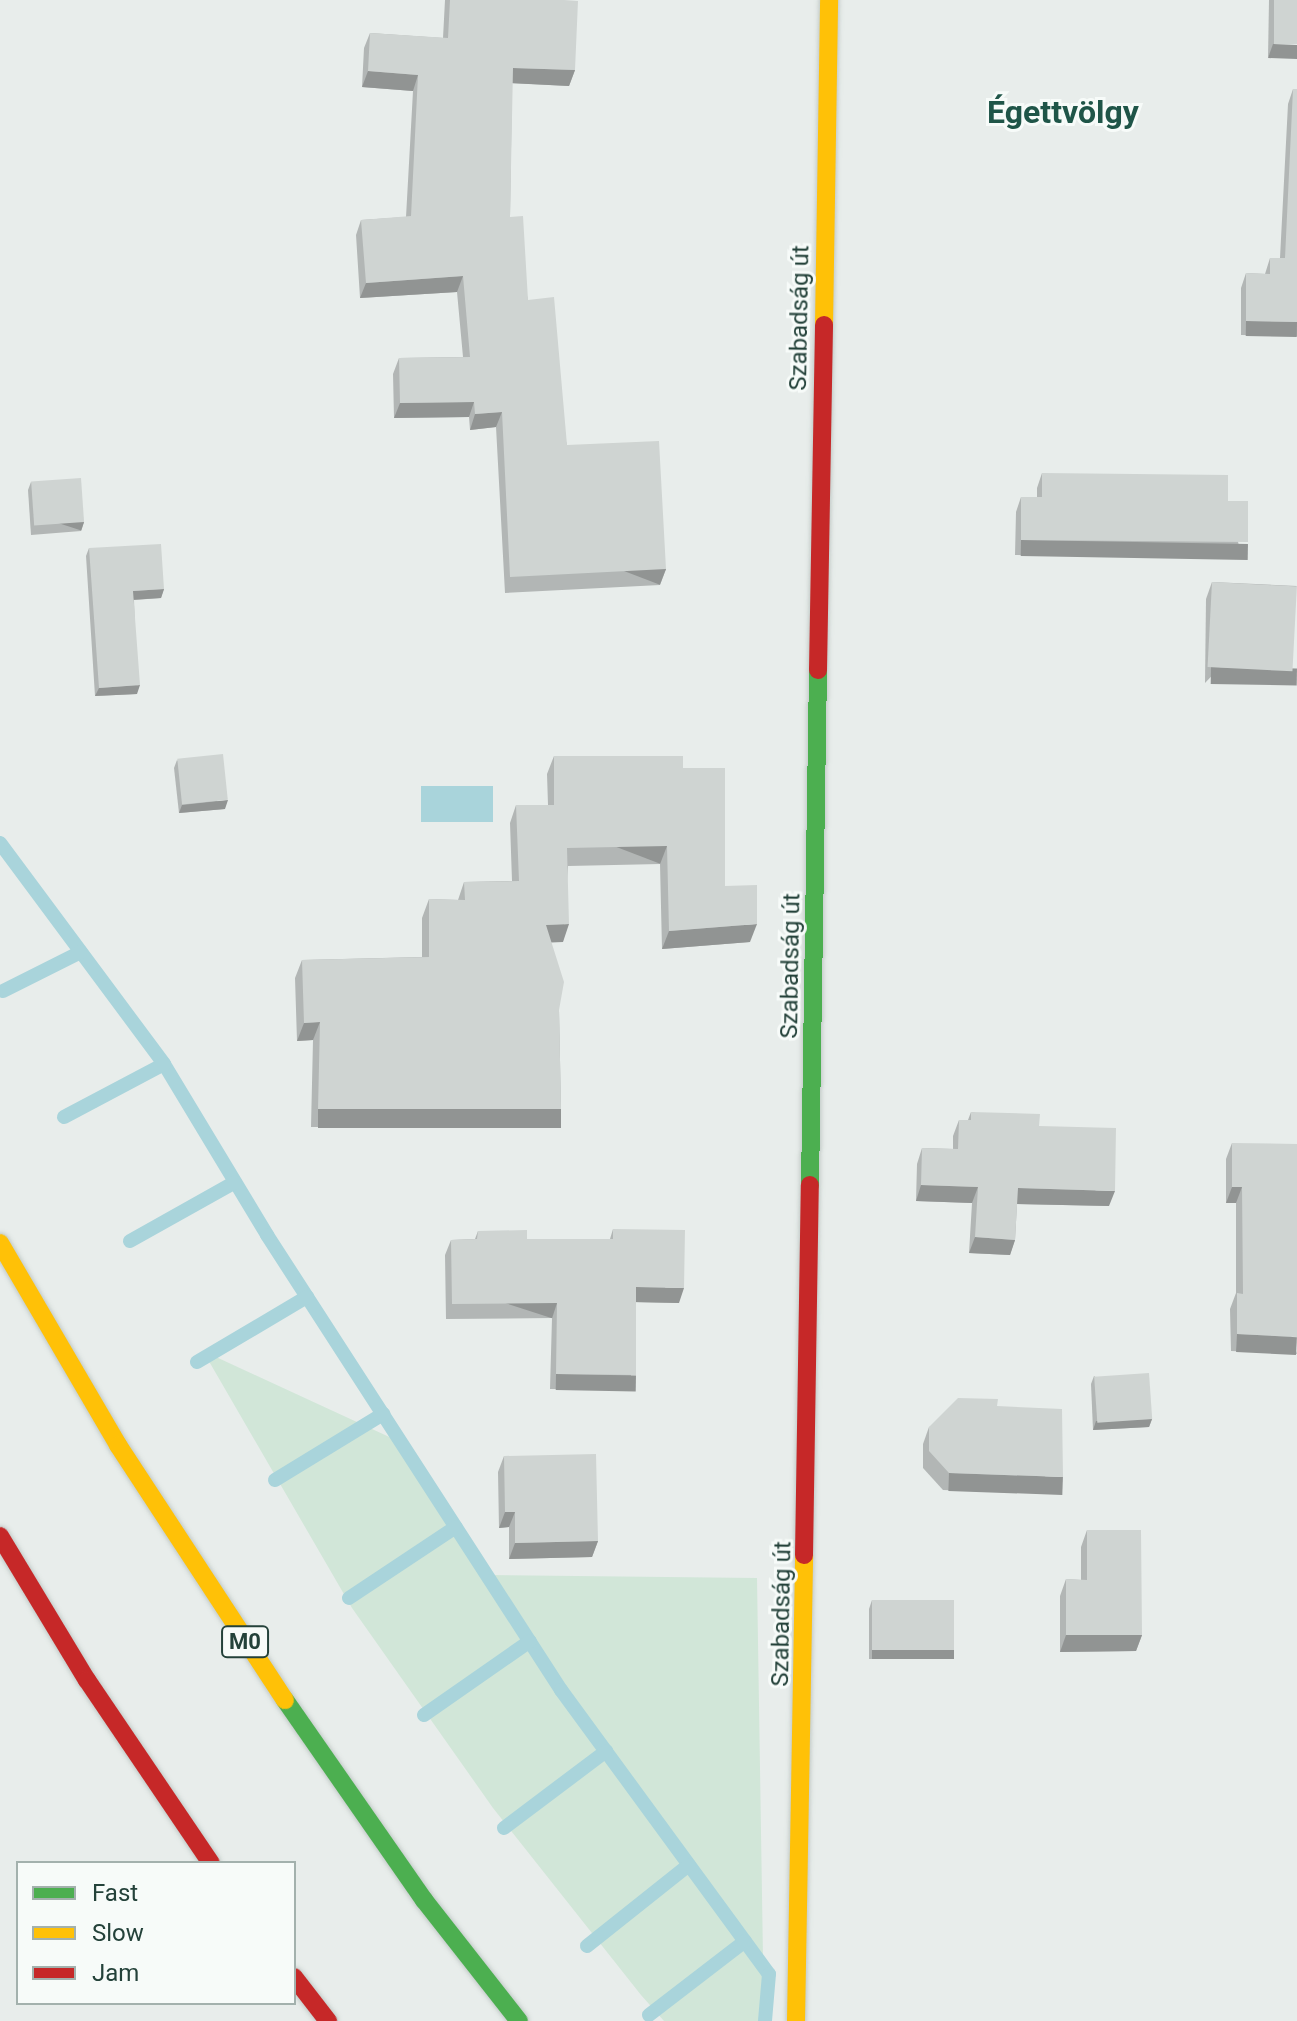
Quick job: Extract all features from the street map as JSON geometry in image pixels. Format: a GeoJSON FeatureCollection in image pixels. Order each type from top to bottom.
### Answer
{"type":"FeatureCollection","features":[{"type":"Feature","properties":{"kind":"main road","name":"Szabadság út"},"geometry":{"type":"LineString","coordinates":[[796,2021],[801,1932],[829,0]]}},
{"type":"Feature","properties":{"kind":"main road","name":"M0"},"geometry":{"type":"LineString","coordinates":[[0,1243],[118,1445],[268,1676],[424,1900],[519,2021]]}},
{"type":"Feature","properties":{"kind":"main road"},"geometry":{"type":"LineString","coordinates":[[0,1536],[87,1680],[210,1861]]}},
{"type":"Feature","properties":{"kind":"main road"},"geometry":{"type":"LineString","coordinates":[[296,1980],[328,2021]]}},
{"type":"Feature","properties":{"kind":"green space"},"geometry":{"type":"Polygon","coordinates":[[[203,1351],[411,1447],[487,1575],[757,1578],[764,2021],[664,2021],[641,1995],[493,1808],[352,1608],[203,1351]]]}},
{"type":"Feature","properties":{"kind":"water"},"geometry":{"type":"Polygon","coordinates":[[[421,786],[493,786],[493,822],[421,822],[421,786]]]}},
{"type":"Feature","properties":{"kind":"building"},"geometry":{"type":"Polygon","coordinates":[[[450,0],[578,1],[575,70],[513,68],[510,217],[523,216],[528,300],[554,297],[567,445],[659,441],[666,569],[510,577],[502,412],[475,414],[474,402],[400,403],[399,358],[470,357],[463,276],[366,283],[361,220],[411,216],[418,75],[368,71],[370,33],[448,38],[450,0]]]}},
{"type":"Feature","properties":{"kind":"building"},"geometry":{"type":"Polygon","coordinates":[[[1274,0],[1297,0],[1297,44],[1274,44],[1274,0]]]}},
{"type":"Feature","properties":{"kind":"building"},"geometry":{"type":"Polygon","coordinates":[[[1293,89],[1297,89],[1297,322],[1246,321],[1246,273],[1270,274],[1270,258],[1285,258],[1293,89]]]}},
{"type":"Feature","properties":{"kind":"building"},"geometry":{"type":"Polygon","coordinates":[[[1042,473],[1228,475],[1228,501],[1248,501],[1248,542],[1021,540],[1021,497],[1042,497],[1042,473]]]}},
{"type":"Feature","properties":{"kind":"building"},"geometry":{"type":"Polygon","coordinates":[[[81,478],[84,522],[34,525],[31,481],[81,478]]]}},
{"type":"Feature","properties":{"kind":"building"},"geometry":{"type":"Polygon","coordinates":[[[161,544],[164,589],[133,591],[140,685],[99,688],[89,548],[161,544]]]}},
{"type":"Feature","properties":{"kind":"building"},"geometry":{"type":"Polygon","coordinates":[[[1212,582],[1297,586],[1292,671],[1208,667],[1212,582]]]}},
{"type":"Feature","properties":{"kind":"building"},"geometry":{"type":"Polygon","coordinates":[[[223,754],[228,800],[182,805],[177,759],[223,754]]]}},
{"type":"Feature","properties":{"kind":"building"},"geometry":{"type":"Polygon","coordinates":[[[554,756],[683,756],[683,768],[725,768],[725,886],[757,885],[757,924],[669,931],[667,846],[567,848],[569,924],[546,925],[564,982],[559,1010],[561,1109],[318,1109],[320,1022],[304,1023],[302,960],[429,957],[429,899],[465,900],[464,882],[519,881],[516,805],[554,805],[554,756]]]}},
{"type":"Feature","properties":{"kind":"building"},"geometry":{"type":"Polygon","coordinates":[[[971,1112],[1040,1114],[1039,1126],[1116,1128],[1115,1191],[1018,1188],[1015,1240],[975,1237],[978,1187],[921,1185],[922,1148],[958,1149],[959,1120],[971,1120],[971,1112]]]}},
{"type":"Feature","properties":{"kind":"building"},"geometry":{"type":"Polygon","coordinates":[[[1232,1143],[1297,1144],[1297,1337],[1237,1334],[1237,1293],[1243,1294],[1242,1187],[1232,1187],[1232,1143]]]}},
{"type":"Feature","properties":{"kind":"building"},"geometry":{"type":"Polygon","coordinates":[[[613,1229],[685,1230],[684,1288],[636,1287],[636,1375],[556,1374],[557,1303],[452,1304],[451,1240],[477,1239],[478,1231],[527,1230],[527,1239],[613,1239],[613,1229]]]}},
{"type":"Feature","properties":{"kind":"building"},"geometry":{"type":"Polygon","coordinates":[[[1149,1373],[1152,1419],[1097,1423],[1094,1377],[1149,1373]]]}},
{"type":"Feature","properties":{"kind":"building"},"geometry":{"type":"Polygon","coordinates":[[[958,1398],[998,1399],[997,1406],[1062,1409],[1063,1477],[949,1473],[929,1451],[929,1427],[958,1398]]]}},
{"type":"Feature","properties":{"kind":"building"},"geometry":{"type":"Polygon","coordinates":[[[596,1454],[598,1541],[515,1543],[515,1512],[505,1512],[504,1456],[596,1454]]]}},
{"type":"Feature","properties":{"kind":"building"},"geometry":{"type":"Polygon","coordinates":[[[1087,1530],[1141,1530],[1142,1635],[1066,1635],[1066,1579],[1087,1580],[1087,1530]]]}},
{"type":"Feature","properties":{"kind":"building"},"geometry":{"type":"Polygon","coordinates":[[[872,1600],[954,1600],[954,1650],[872,1650],[872,1600]]]}},
{"type":"Feature","properties":{"kind":"waterway"},"geometry":{"type":"LineString","coordinates":[[0,843],[164,1064],[267,1235],[561,1690],[769,1974],[765,2021]]}},
{"type":"Feature","properties":{"kind":"waterway"},"geometry":{"type":"LineString","coordinates":[[3,991],[81,952]]}},
{"type":"Feature","properties":{"kind":"waterway"},"geometry":{"type":"LineString","coordinates":[[64,1117],[164,1064]]}},
{"type":"Feature","properties":{"kind":"waterway"},"geometry":{"type":"LineString","coordinates":[[130,1241],[235,1182]]}},
{"type":"Feature","properties":{"kind":"waterway"},"geometry":{"type":"LineString","coordinates":[[197,1362],[307,1297]]}},
{"type":"Feature","properties":{"kind":"waterway"},"geometry":{"type":"LineString","coordinates":[[275,1480],[383,1414]]}},
{"type":"Feature","properties":{"kind":"waterway"},"geometry":{"type":"LineString","coordinates":[[349,1598],[456,1527]]}},
{"type":"Feature","properties":{"kind":"waterway"},"geometry":{"type":"LineString","coordinates":[[424,1715],[530,1641]]}},
{"type":"Feature","properties":{"kind":"waterway"},"geometry":{"type":"LineString","coordinates":[[504,1828],[606,1751]]}},
{"type":"Feature","properties":{"kind":"waterway"},"geometry":{"type":"LineString","coordinates":[[587,1946],[689,1865]]}},
{"type":"Feature","properties":{"kind":"waterway"},"geometry":{"type":"LineString","coordinates":[[649,2015],[745,1941]]}},
{"type":"Feature","properties":{"kind":"traffic: fast"},"geometry":{"type":"LineString","coordinates":[[810,1185],[818,670]]}},
{"type":"Feature","properties":{"kind":"traffic: fast"},"geometry":{"type":"LineString","coordinates":[[285,1700],[424,1900],[519,2021]]}},
{"type":"Feature","properties":{"kind":"traffic: slow"},"geometry":{"type":"LineString","coordinates":[[824,325],[829,0]]}},
{"type":"Feature","properties":{"kind":"traffic: slow"},"geometry":{"type":"LineString","coordinates":[[0,1243],[118,1445],[285,1700]]}},
{"type":"Feature","properties":{"kind":"traffic: slow"},"geometry":{"type":"LineString","coordinates":[[796,2021],[804,1555]]}},
{"type":"Feature","properties":{"kind":"traffic: jam"},"geometry":{"type":"LineString","coordinates":[[818,670],[824,325]]}},
{"type":"Feature","properties":{"kind":"traffic: jam"},"geometry":{"type":"LineString","coordinates":[[804,1555],[810,1185]]}},
{"type":"Feature","properties":{"kind":"traffic: jam"},"geometry":{"type":"LineString","coordinates":[[0,1536],[87,1680],[210,1861]]}},
{"type":"Feature","properties":{"kind":"traffic: jam"},"geometry":{"type":"LineString","coordinates":[[296,1980],[328,2021]]}},
{"type":"Feature","properties":{"kind":"district","name":"Égettvölgy"},"geometry":{"type":"Point","coordinates":[1063,112]}}]}
